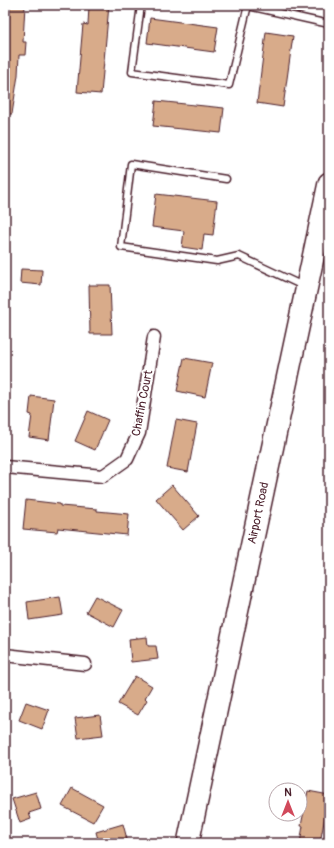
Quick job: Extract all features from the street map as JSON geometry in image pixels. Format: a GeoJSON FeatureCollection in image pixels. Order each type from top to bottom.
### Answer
{"type":"FeatureCollection","features":[{"type":"Feature","properties":{"kind":"highway","name":"Airport Road"},"geometry":{"type":"LineString","coordinates":[[188,843],[329,183]]}},
{"type":"Feature","properties":{"kind":"street","name":"Chaffin Court"},"geometry":{"type":"LineString","coordinates":[[5,467],[103,476],[127,459],[139,433],[154,337]]}},
{"type":"Feature","properties":{"kind":"street"},"geometry":{"type":"LineString","coordinates":[[5,655],[86,664]]}},
{"type":"Feature","properties":{"kind":"lane"},"geometry":{"type":"LineString","coordinates":[[141,5],[132,72],[229,86],[248,6],[329,24]]}},
{"type":"Feature","properties":{"kind":"lane"},"geometry":{"type":"LineString","coordinates":[[226,179],[131,164],[121,247],[217,261],[239,256],[307,287]]}},
{"type":"Feature","properties":{"kind":"building"},"geometry":{"type":"Polygon","coordinates":[[[10,5],[25,5],[23,42],[26,42],[25,55],[19,55],[18,75],[12,114],[5,114],[5,25],[8,25],[10,5]]]}},
{"type":"Feature","properties":{"kind":"building"},"geometry":{"type":"Polygon","coordinates":[[[89,5],[109,5],[101,94],[77,92],[83,24],[88,25],[89,5]]]}},
{"type":"Feature","properties":{"kind":"building"},"geometry":{"type":"Polygon","coordinates":[[[150,18],[218,27],[214,52],[147,43],[150,18]]]}},
{"type":"Feature","properties":{"kind":"building"},"geometry":{"type":"Polygon","coordinates":[[[266,32],[293,36],[283,107],[257,103],[266,32]]]}},
{"type":"Feature","properties":{"kind":"building"},"geometry":{"type":"Polygon","coordinates":[[[156,101],[224,108],[221,133],[153,126],[156,101]]]}},
{"type":"Feature","properties":{"kind":"building"},"geometry":{"type":"Polygon","coordinates":[[[156,194],[217,201],[213,235],[204,234],[202,250],[182,247],[184,231],[152,227],[156,194]]]}},
{"type":"Feature","properties":{"kind":"building"},"geometry":{"type":"Polygon","coordinates":[[[21,269],[42,270],[41,285],[20,283],[21,269]]]}},
{"type":"Feature","properties":{"kind":"building"},"geometry":{"type":"Polygon","coordinates":[[[89,285],[110,285],[112,334],[90,334],[89,285]]]}},
{"type":"Feature","properties":{"kind":"building"},"geometry":{"type":"Polygon","coordinates":[[[184,358],[212,363],[205,397],[177,391],[184,358]]]}},
{"type":"Feature","properties":{"kind":"building"},"geometry":{"type":"Polygon","coordinates":[[[31,396],[54,399],[49,440],[29,437],[32,415],[29,414],[31,396]]]}},
{"type":"Feature","properties":{"kind":"building"},"geometry":{"type":"Polygon","coordinates":[[[88,411],[108,420],[95,450],[75,441],[88,411]]]}},
{"type":"Feature","properties":{"kind":"building"},"geometry":{"type":"Polygon","coordinates":[[[176,420],[197,424],[188,472],[167,468],[176,420]]]}},
{"type":"Feature","properties":{"kind":"building"},"geometry":{"type":"Polygon","coordinates":[[[172,485],[199,516],[183,530],[156,499],[172,485]]]}},
{"type":"Feature","properties":{"kind":"building"},"geometry":{"type":"Polygon","coordinates":[[[26,500],[60,504],[60,506],[97,509],[97,511],[129,514],[127,535],[58,528],[57,532],[23,529],[26,500]]]}},
{"type":"Feature","properties":{"kind":"building"},"geometry":{"type":"Polygon","coordinates":[[[95,596],[123,610],[114,627],[86,612],[95,596]]]}},
{"type":"Feature","properties":{"kind":"building"},"geometry":{"type":"Polygon","coordinates":[[[60,597],[63,615],[29,620],[27,602],[60,597]]]}},
{"type":"Feature","properties":{"kind":"building"},"geometry":{"type":"Polygon","coordinates":[[[147,637],[148,646],[156,646],[158,659],[131,662],[129,639],[147,637]]]}},
{"type":"Feature","properties":{"kind":"building"},"geometry":{"type":"Polygon","coordinates":[[[135,676],[152,686],[145,698],[147,700],[138,715],[118,704],[135,676]]]}},
{"type":"Feature","properties":{"kind":"building"},"geometry":{"type":"Polygon","coordinates":[[[26,702],[49,710],[42,729],[19,720],[26,702]]]}},
{"type":"Feature","properties":{"kind":"building"},"geometry":{"type":"Polygon","coordinates":[[[100,715],[103,735],[78,738],[75,718],[100,715]]]}},
{"type":"Feature","properties":{"kind":"building"},"geometry":{"type":"Polygon","coordinates":[[[72,788],[103,805],[93,822],[62,806],[72,788]]]}},
{"type":"Feature","properties":{"kind":"building"},"geometry":{"type":"Polygon","coordinates":[[[308,791],[329,795],[320,843],[300,843],[303,826],[301,826],[302,822],[308,822],[308,791]]]}},
{"type":"Feature","properties":{"kind":"building"},"geometry":{"type":"Polygon","coordinates":[[[36,792],[41,809],[29,813],[31,819],[20,823],[12,799],[36,792]]]}},
{"type":"Feature","properties":{"kind":"building"},"geometry":{"type":"Polygon","coordinates":[[[123,824],[128,843],[99,843],[96,832],[123,824]]]}}]}
